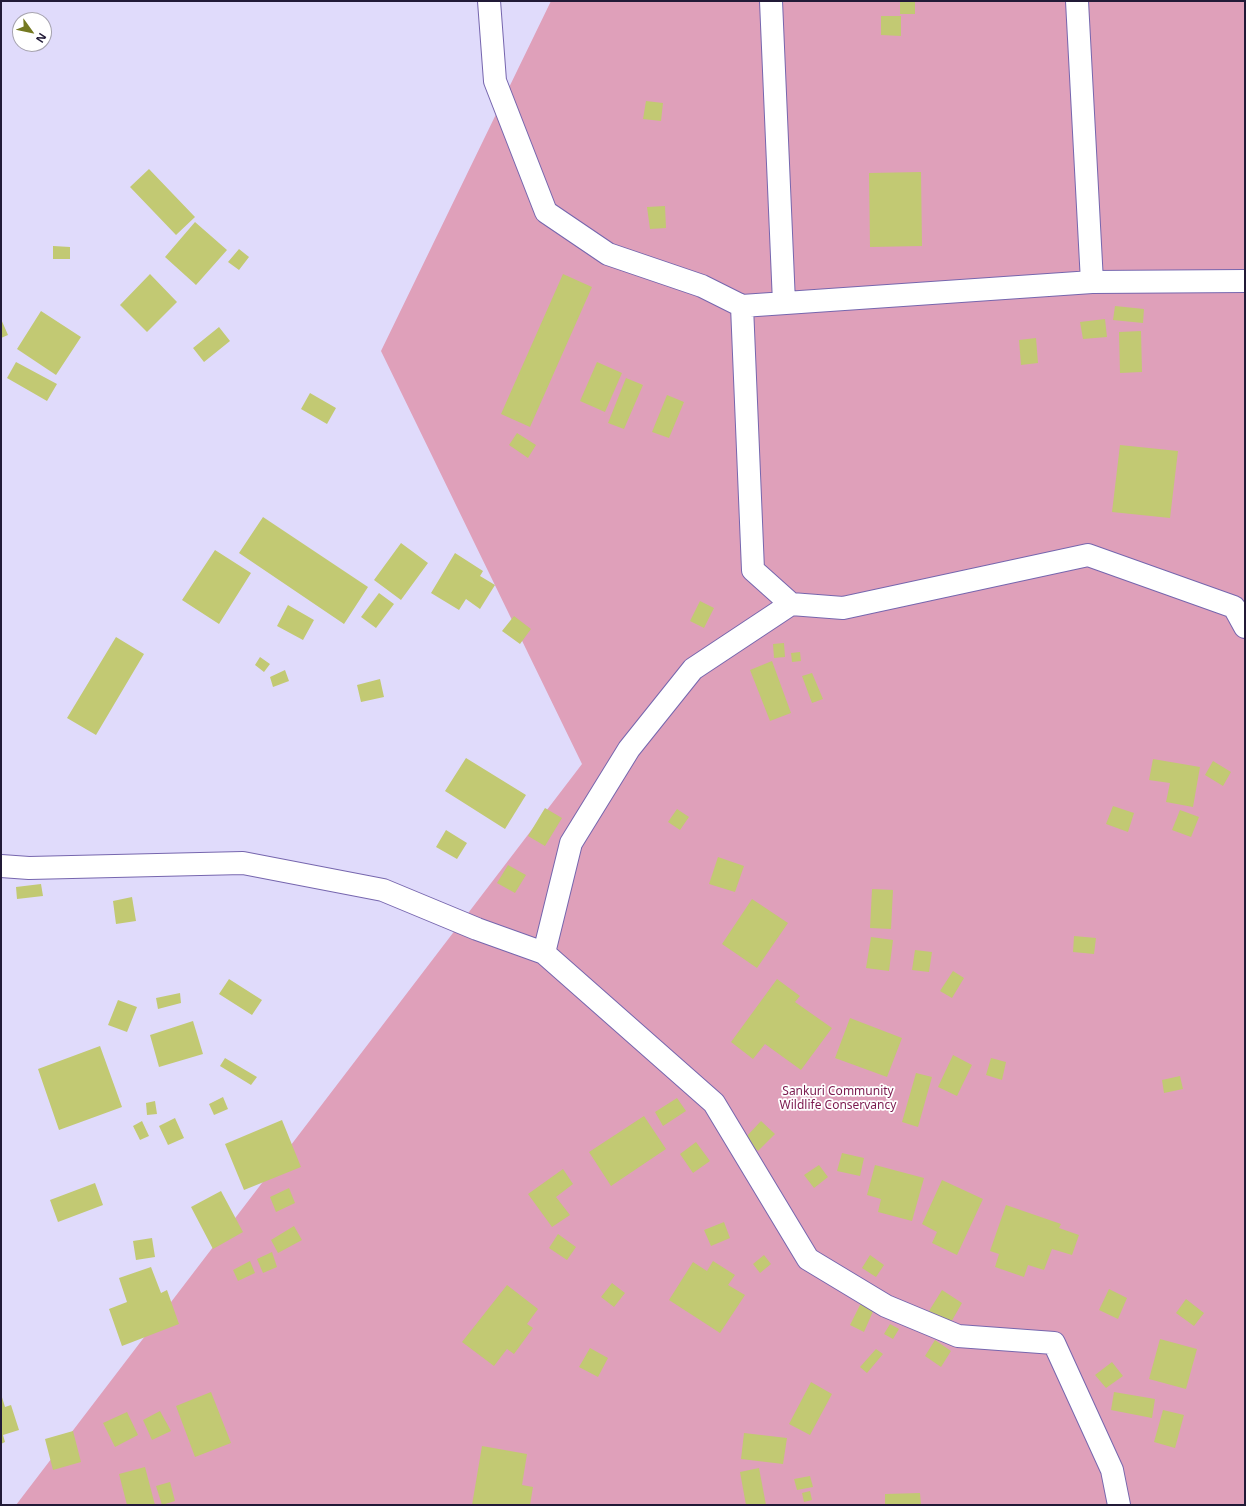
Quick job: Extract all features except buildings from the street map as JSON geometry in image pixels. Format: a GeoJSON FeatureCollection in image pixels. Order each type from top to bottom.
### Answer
{"type":"FeatureCollection","features":[{"type":"Feature","properties":{"kind":"street"},"geometry":{"type":"LineString","coordinates":[[489,1],[495,80],[546,212],[608,254],[702,286],[742,306],[1092,282],[1245,281]]}},
{"type":"Feature","properties":{"kind":"street"},"geometry":{"type":"LineString","coordinates":[[771,1],[784,303]]}},
{"type":"Feature","properties":{"kind":"street"},"geometry":{"type":"LineString","coordinates":[[1077,1],[1092,282]]}},
{"type":"Feature","properties":{"kind":"street"},"geometry":{"type":"LineString","coordinates":[[742,306],[753,570],[792,604],[843,608],[1088,555],[1240,607],[1245,627]]}},
{"type":"Feature","properties":{"kind":"street"},"geometry":{"type":"LineString","coordinates":[[544,953],[571,843],[630,749],[693,669],[792,604]]}},
{"type":"Feature","properties":{"kind":"street"},"geometry":{"type":"LineString","coordinates":[[1,866],[29,868],[243,863],[383,890],[477,929],[544,953],[714,1103],[808,1259],[886,1306],[958,1336],[1054,1343],[1112,1470],[1119,1505]]}},
{"type":"Feature","properties":{"kind":"green space","name":"Sankuri Community Wildlife Conservancy"},"geometry":{"type":"Polygon","coordinates":[[[551,1],[1245,1],[1245,1505],[16,1505],[582,764],[381,351],[551,1]]]}}]}
